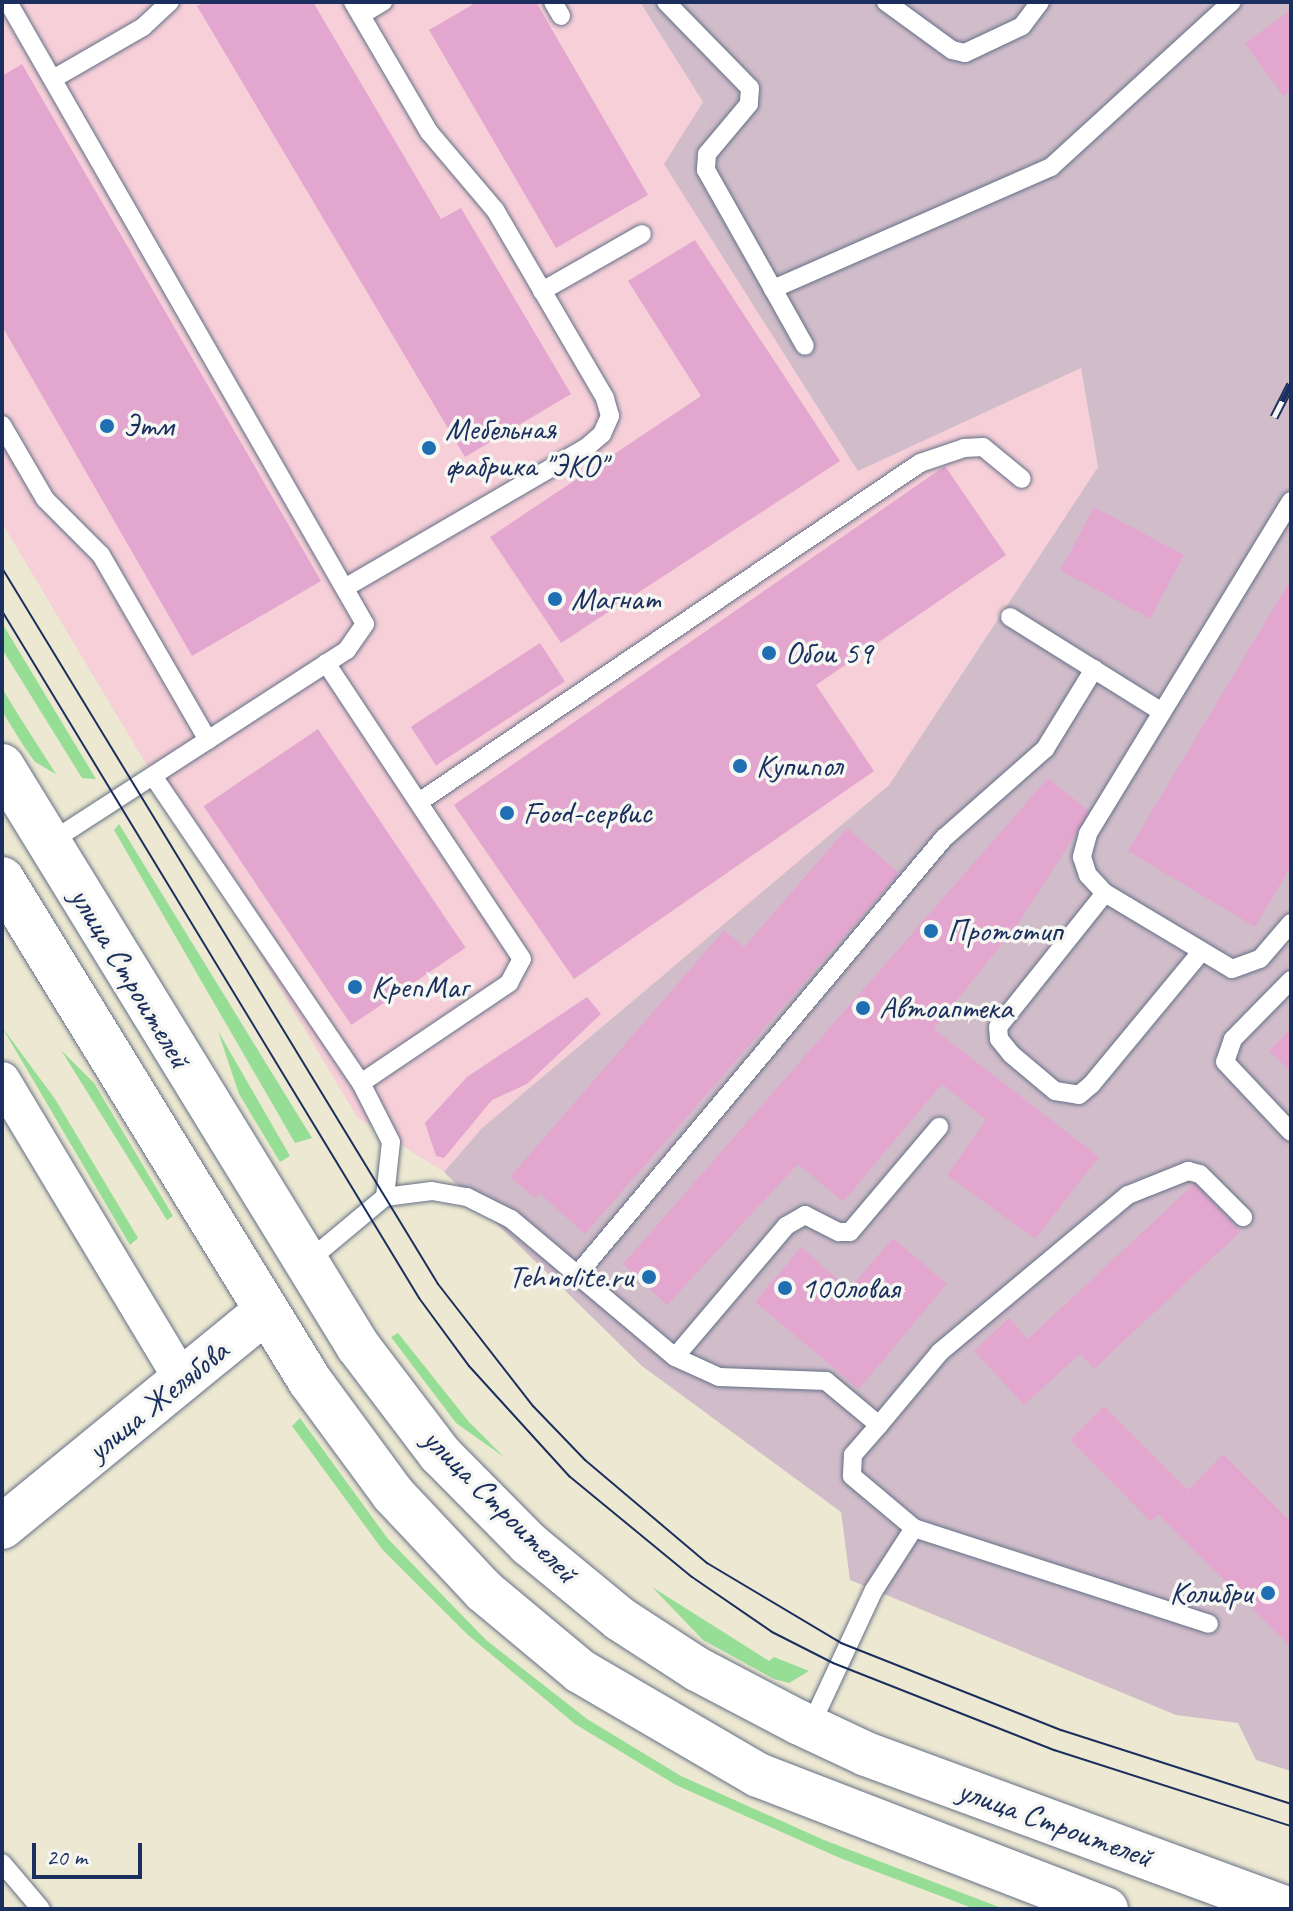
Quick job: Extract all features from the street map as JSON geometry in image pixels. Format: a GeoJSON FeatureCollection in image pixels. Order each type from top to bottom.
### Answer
{"type":"FeatureCollection","features":[{"type":"Feature","properties":{"kind":"main road","name":"улица Строителей"},"geometry":{"type":"LineString","coordinates":[[2,766],[304,1264],[440,1454],[529,1544],[633,1627],[697,1669],[866,1754],[1287,1909]]}},
{"type":"Feature","properties":{"kind":"main road","name":"улица Строителей"},"geometry":{"type":"LineString","coordinates":[[2,879],[265,1312],[393,1494],[484,1591],[580,1671],[758,1775],[1106,1909]]}},
{"type":"Feature","properties":{"kind":"main road","name":"улица Желябова"},"geometry":{"type":"LineString","coordinates":[[2,1527],[265,1312],[304,1264]]}},
{"type":"Feature","properties":{"kind":"street"},"geometry":{"type":"LineString","coordinates":[[2,1080],[182,1380]]}},
{"type":"Feature","properties":{"kind":"lane"},"geometry":{"type":"LineString","coordinates":[[8,2],[348,586],[365,624],[358,640],[326,663],[49,844]]}},
{"type":"Feature","properties":{"kind":"lane"},"geometry":{"type":"LineString","coordinates":[[53,79],[143,27],[170,2]]}},
{"type":"Feature","properties":{"kind":"lane"},"geometry":{"type":"LineString","coordinates":[[348,586],[602,434],[610,416],[605,398],[495,210],[429,132],[357,8],[383,2]]}},
{"type":"Feature","properties":{"kind":"lane"},"geometry":{"type":"LineString","coordinates":[[666,2],[750,88],[749,104],[707,154],[706,170],[805,346]]}},
{"type":"Feature","properties":{"kind":"lane"},"geometry":{"type":"LineString","coordinates":[[886,2],[952,50],[965,53],[1022,26],[1040,2]]}},
{"type":"Feature","properties":{"kind":"lane"},"geometry":{"type":"LineString","coordinates":[[773,289],[1051,167],[1232,2]]}},
{"type":"Feature","properties":{"kind":"lane"},"geometry":{"type":"LineString","coordinates":[[542,291],[642,234]]}},
{"type":"Feature","properties":{"kind":"lane"},"geometry":{"type":"LineString","coordinates":[[2,425],[45,499],[101,555],[208,740]]}},
{"type":"Feature","properties":{"kind":"lane"},"geometry":{"type":"LineString","coordinates":[[419,802],[920,463],[964,448],[983,447],[1022,479]]}},
{"type":"Feature","properties":{"kind":"lane"},"geometry":{"type":"LineString","coordinates":[[1291,501],[1088,834],[1082,857],[1088,875],[1105,893],[1232,969],[1246,968],[1280,941],[1291,923]]}},
{"type":"Feature","properties":{"kind":"lane"},"geometry":{"type":"LineString","coordinates":[[1010,617],[1162,712]]}},
{"type":"Feature","properties":{"kind":"lane"},"geometry":{"type":"LineString","coordinates":[[326,663],[522,959],[509,983],[361,1083]]}},
{"type":"Feature","properties":{"kind":"lane"},"geometry":{"type":"LineString","coordinates":[[577,1275],[944,838],[1045,749],[1094,669]]}},
{"type":"Feature","properties":{"kind":"lane"},"geometry":{"type":"LineString","coordinates":[[153,776],[361,1083],[391,1142],[385,1197]]}},
{"type":"Feature","properties":{"kind":"lane"},"geometry":{"type":"LineString","coordinates":[[1105,893],[998,1027],[999,1039],[1011,1054],[1055,1091],[1079,1095],[1091,1085],[1201,952]]}},
{"type":"Feature","properties":{"kind":"lane"},"geometry":{"type":"LineString","coordinates":[[1291,980],[1233,1039],[1225,1062],[1291,1132]]}},
{"type":"Feature","properties":{"kind":"lane"},"geometry":{"type":"LineString","coordinates":[[675,1357],[786,1226],[805,1215],[839,1232],[850,1232],[939,1127]]}},
{"type":"Feature","properties":{"kind":"lane"},"geometry":{"type":"LineString","coordinates":[[1209,1624],[914,1528],[852,1476],[853,1455],[940,1352],[1128,1195],[1188,1171],[1200,1174],[1243,1217]]}},
{"type":"Feature","properties":{"kind":"lane"},"geometry":{"type":"LineString","coordinates":[[304,1264],[385,1197],[432,1191],[467,1197],[511,1219],[675,1357],[719,1377],[826,1381],[879,1425]]}},
{"type":"Feature","properties":{"kind":"lane"},"geometry":{"type":"LineString","coordinates":[[810,1727],[874,1590],[914,1528]]}},
{"type":"Feature","properties":{"kind":"lane"},"geometry":{"type":"LineString","coordinates":[[2,1863],[41,1909]]}},
{"type":"Feature","properties":{"kind":"shaded area"},"geometry":{"type":"Polygon","coordinates":[[[25,2],[640,2],[703,102],[1081,368],[1098,467],[889,785],[482,1128],[444,1172],[357,1117],[2,523],[2,13],[25,2]]]}},
{"type":"Feature","properties":{"kind":"shaded area"},"geometry":{"type":"Polygon","coordinates":[[[640,2],[1291,2],[1291,1771],[1256,1760],[1238,1723],[1176,1715],[850,1580],[841,1512],[642,1366],[444,1172],[482,1128],[889,785],[1098,467],[1081,368],[858,471],[664,164],[703,102],[640,2]]]}},
{"type":"Feature","properties":{"kind":"green space"},"geometry":{"type":"Polygon","coordinates":[[[2,623],[96,779],[82,778],[2,649],[2,623]]]}},
{"type":"Feature","properties":{"kind":"green space"},"geometry":{"type":"Polygon","coordinates":[[[2,688],[56,774],[35,762],[23,745],[2,711],[2,688]]]}},
{"type":"Feature","properties":{"kind":"green space"},"geometry":{"type":"Polygon","coordinates":[[[119,824],[312,1138],[295,1143],[114,830],[119,824]]]}},
{"type":"Feature","properties":{"kind":"green space"},"geometry":{"type":"Polygon","coordinates":[[[2,1027],[55,1099],[138,1238],[130,1245],[2,1027]]]}},
{"type":"Feature","properties":{"kind":"green space"},"geometry":{"type":"Polygon","coordinates":[[[218,1031],[290,1156],[280,1162],[239,1094],[218,1031]]]}},
{"type":"Feature","properties":{"kind":"green space"},"geometry":{"type":"Polygon","coordinates":[[[61,1050],[94,1083],[173,1216],[167,1220],[61,1050]]]}},
{"type":"Feature","properties":{"kind":"green space"},"geometry":{"type":"Polygon","coordinates":[[[398,1333],[469,1422],[504,1457],[456,1423],[391,1337],[398,1333]]]}},
{"type":"Feature","properties":{"kind":"green space"},"geometry":{"type":"Polygon","coordinates":[[[300,1418],[388,1539],[486,1640],[587,1719],[681,1776],[824,1840],[1004,1909],[975,1909],[840,1858],[676,1785],[575,1724],[468,1635],[382,1549],[292,1426],[300,1418]]]}},
{"type":"Feature","properties":{"kind":"green space"},"geometry":{"type":"Polygon","coordinates":[[[652,1587],[769,1661],[774,1657],[809,1671],[789,1683],[774,1679],[703,1640],[652,1587]]]}},
{"type":"Feature","properties":{"kind":"building"},"geometry":{"type":"Polygon","coordinates":[[[205,2],[313,2],[441,219],[461,208],[571,394],[465,457],[197,6],[205,2]]]}},
{"type":"Feature","properties":{"kind":"building"},"geometry":{"type":"Polygon","coordinates":[[[477,2],[536,2],[648,195],[556,248],[429,30],[477,2]]]}},
{"type":"Feature","properties":{"kind":"building"},"geometry":{"type":"Polygon","coordinates":[[[1291,10],[1291,91],[1283,96],[1245,43],[1291,10]]]}},
{"type":"Feature","properties":{"kind":"building"},"geometry":{"type":"Polygon","coordinates":[[[22,64],[321,581],[192,656],[2,326],[2,76],[22,64]]]}},
{"type":"Feature","properties":{"kind":"building"},"geometry":{"type":"Polygon","coordinates":[[[695,240],[840,461],[561,643],[490,537],[701,396],[628,281],[695,240]]]}},
{"type":"Feature","properties":{"kind":"building"},"geometry":{"type":"Polygon","coordinates":[[[945,466],[1006,555],[816,685],[874,771],[574,979],[454,805],[945,466]]]}},
{"type":"Feature","properties":{"kind":"building"},"geometry":{"type":"Polygon","coordinates":[[[1094,507],[1184,555],[1150,618],[1060,571],[1094,507]]]}},
{"type":"Feature","properties":{"kind":"building"},"geometry":{"type":"Polygon","coordinates":[[[1291,579],[1291,866],[1255,927],[1128,851],[1291,579]]]}},
{"type":"Feature","properties":{"kind":"building"},"geometry":{"type":"Polygon","coordinates":[[[540,643],[565,682],[436,765],[411,727],[540,643]]]}},
{"type":"Feature","properties":{"kind":"building"},"geometry":{"type":"Polygon","coordinates":[[[318,729],[466,948],[351,1025],[204,806],[318,729]]]}},
{"type":"Feature","properties":{"kind":"building"},"geometry":{"type":"Polygon","coordinates":[[[1048,778],[1090,812],[1020,921],[934,1029],[1099,1157],[1035,1239],[947,1175],[986,1120],[942,1084],[843,1202],[798,1164],[667,1305],[623,1264],[1048,778]]]}},
{"type":"Feature","properties":{"kind":"building"},"geometry":{"type":"Polygon","coordinates":[[[847,828],[899,873],[585,1234],[539,1193],[535,1198],[510,1177],[724,930],[744,947],[847,828]]]}},
{"type":"Feature","properties":{"kind":"building"},"geometry":{"type":"Polygon","coordinates":[[[587,997],[601,1014],[527,1084],[492,1100],[444,1158],[436,1156],[425,1123],[467,1077],[587,997]]]}},
{"type":"Feature","properties":{"kind":"building"},"geometry":{"type":"Polygon","coordinates":[[[1291,1028],[1291,1072],[1269,1051],[1291,1028]]]}},
{"type":"Feature","properties":{"kind":"building"},"geometry":{"type":"Polygon","coordinates":[[[1195,1183],[1240,1232],[1094,1369],[1080,1354],[1024,1405],[974,1351],[1009,1318],[1028,1339],[1195,1183]]]}},
{"type":"Feature","properties":{"kind":"building"},"geometry":{"type":"Polygon","coordinates":[[[893,1238],[947,1284],[859,1389],[755,1302],[801,1247],[849,1289],[893,1238]]]}},
{"type":"Feature","properties":{"kind":"building"},"geometry":{"type":"Polygon","coordinates":[[[1104,1406],[1188,1490],[1223,1454],[1291,1522],[1291,1647],[1158,1514],[1151,1522],[1070,1440],[1104,1406]]]}},
{"type":"Feature","properties":{"kind":"tram line"},"geometry":{"type":"LineString","coordinates":[[2,568],[438,1284],[533,1406],[585,1460],[707,1563],[841,1643],[1061,1730],[1291,1804]]}},
{"type":"Feature","properties":{"kind":"tram line"},"geometry":{"type":"LineString","coordinates":[[2,611],[419,1298],[469,1366],[569,1476],[692,1577],[772,1632],[833,1663],[1054,1750],[1291,1826]]}},
{"type":"Feature","properties":{"kind":"railway"},"geometry":{"type":"LineString","coordinates":[[1274,417],[1291,384]]}},
{"type":"Feature","properties":{"kind":"place","name":"Этм"},"geometry":{"type":"Point","coordinates":[107,426]}},
{"type":"Feature","properties":{"kind":"place","name":"Мебельная фабрика \"ЭКО\""},"geometry":{"type":"Point","coordinates":[429,448]}},
{"type":"Feature","properties":{"kind":"place","name":"Магнат"},"geometry":{"type":"Point","coordinates":[555,599]}},
{"type":"Feature","properties":{"kind":"place","name":"Обои 59"},"geometry":{"type":"Point","coordinates":[769,653]}},
{"type":"Feature","properties":{"kind":"place","name":"Купипол"},"geometry":{"type":"Point","coordinates":[740,766]}},
{"type":"Feature","properties":{"kind":"place","name":"Food-сервис"},"geometry":{"type":"Point","coordinates":[507,813]}},
{"type":"Feature","properties":{"kind":"place","name":"Прототип"},"geometry":{"type":"Point","coordinates":[931,931]}},
{"type":"Feature","properties":{"kind":"place","name":"КрепМаг"},"geometry":{"type":"Point","coordinates":[355,987]}},
{"type":"Feature","properties":{"kind":"place","name":"Автоаптека"},"geometry":{"type":"Point","coordinates":[863,1008]}},
{"type":"Feature","properties":{"kind":"place","name":"Tehnolite.ru"},"geometry":{"type":"Point","coordinates":[649,1277]}},
{"type":"Feature","properties":{"kind":"place","name":"100ловая"},"geometry":{"type":"Point","coordinates":[785,1288]}},
{"type":"Feature","properties":{"kind":"place","name":"Колибри"},"geometry":{"type":"Point","coordinates":[1268,1593]}}]}
